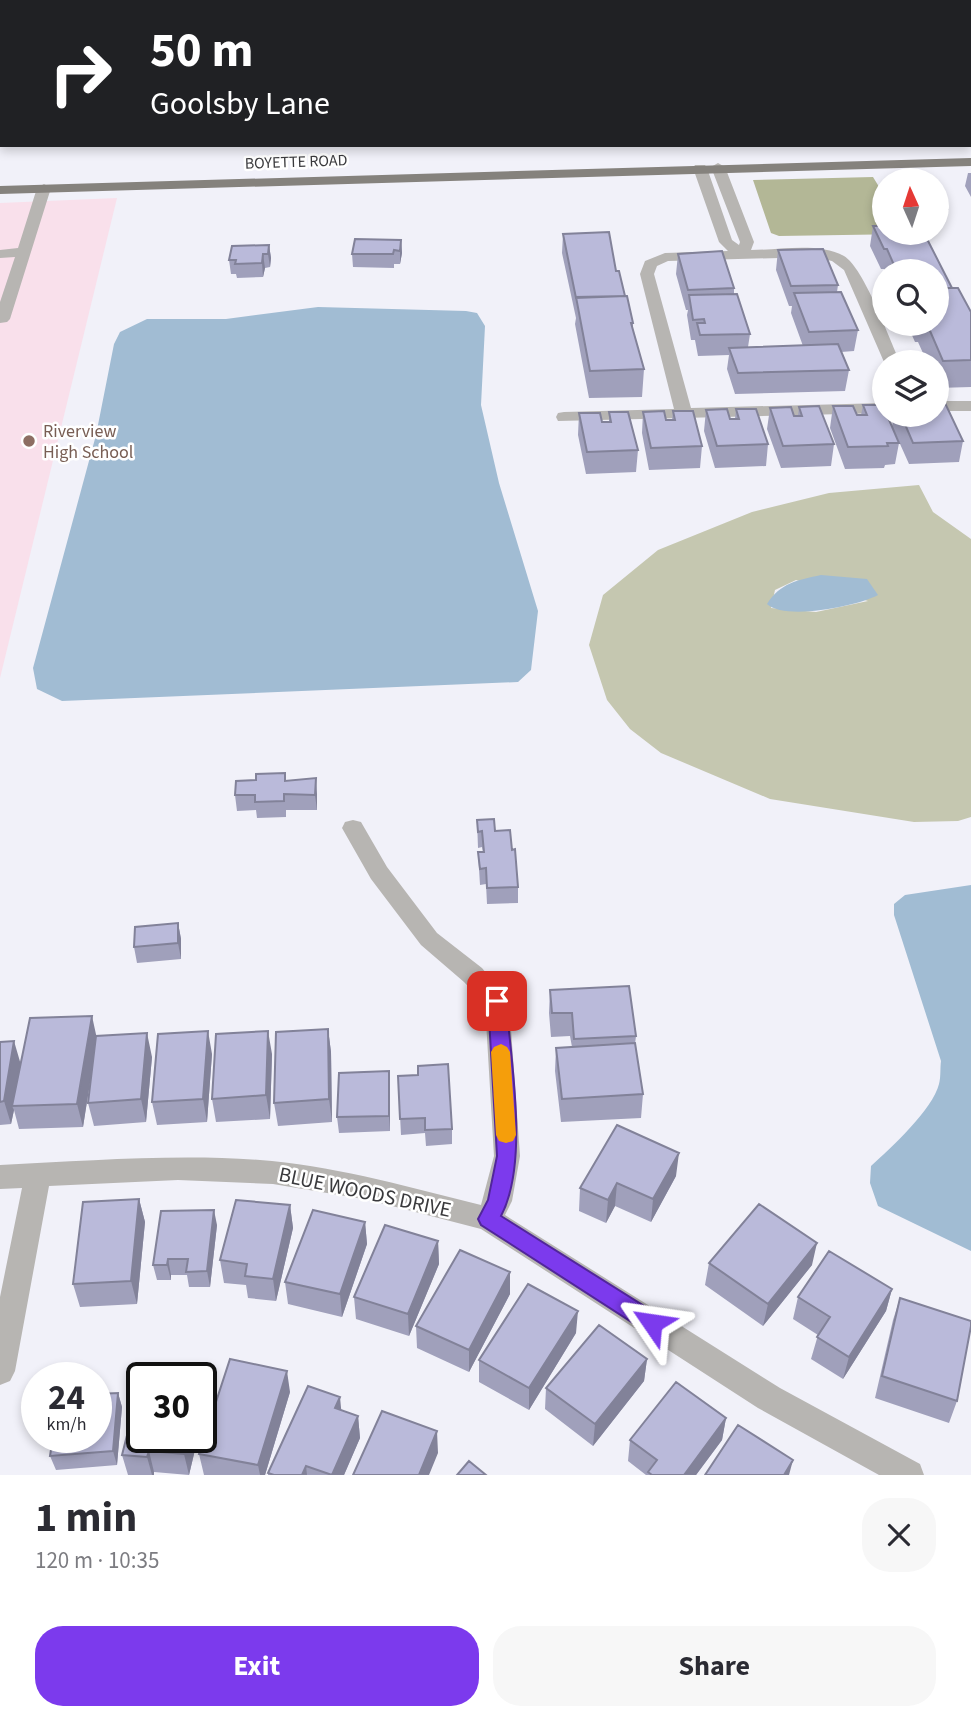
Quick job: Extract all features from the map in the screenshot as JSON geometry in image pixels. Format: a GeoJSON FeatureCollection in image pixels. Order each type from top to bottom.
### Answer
{"type":"FeatureCollection","features":[{"type":"Feature","properties":{"kind":"main road"},"geometry":{"type":"LineString","coordinates":[[709,160],[863,157],[896,150],[971,148]]}},
{"type":"Feature","properties":{"kind":"main road","name":"BOYETTE ROAD"},"geometry":{"type":"LineString","coordinates":[[0,176],[43,181],[709,160],[971,162]]}},
{"type":"Feature","properties":{"kind":"main road"},"geometry":{"type":"LineString","coordinates":[[43,181],[51,183],[303,173],[349,166]]}},
{"type":"Feature","properties":{"kind":"main road","name":"BOYETTE ROAD"},"geometry":{"type":"LineString","coordinates":[[0,190],[43,181]]}},
{"type":"Feature","properties":{"kind":"street"},"geometry":{"type":"LineString","coordinates":[[709,160],[726,242],[742,255]]}},
{"type":"Feature","properties":{"kind":"street"},"geometry":{"type":"LineString","coordinates":[[1,322],[43,181]]}},
{"type":"Feature","properties":{"kind":"street"},"geometry":{"type":"LineString","coordinates":[[0,254],[23,252]]}},
{"type":"Feature","properties":{"kind":"street"},"geometry":{"type":"LineString","coordinates":[[684,414],[647,269],[656,260],[665,257],[813,253],[837,258],[850,268],[887,350]]}},
{"type":"Feature","properties":{"kind":"street"},"geometry":{"type":"LineString","coordinates":[[949,406],[971,406]]}},
{"type":"Feature","properties":{"kind":"street"},"geometry":{"type":"LineString","coordinates":[[564,417],[872,408]]}},
{"type":"Feature","properties":{"kind":"street"},"geometry":{"type":"LineString","coordinates":[[353,828],[379,873],[429,939],[473,975],[497,1001],[508,1156],[498,1201],[488,1219]]}},
{"type":"Feature","properties":{"kind":"street","name":"BLUE WOODS DRIVE"},"geometry":{"type":"LineString","coordinates":[[0,1177],[178,1170],[273,1173],[369,1188],[488,1219],[769,1398],[909,1475]]}},
{"type":"Feature","properties":{"kind":"street"},"geometry":{"type":"LineString","coordinates":[[0,1371],[38,1175]]}},
{"type":"Feature","properties":{"kind":"shaded area","name":"Riverview High School"},"geometry":{"type":"Polygon","coordinates":[[[117,198],[0,678],[0,203],[117,198]]]}},
{"type":"Feature","properties":{"kind":"green space"},"geometry":{"type":"Polygon","coordinates":[[[872,177],[872,235],[779,236],[771,233],[753,180],[872,177]]]}},
{"type":"Feature","properties":{"kind":"green space"},"geometry":{"type":"Polygon","coordinates":[[[919,485],[933,512],[971,539],[971,817],[958,821],[914,822],[770,799],[661,753],[630,729],[607,700],[589,645],[603,595],[658,550],[752,512],[829,493],[919,485]],[[796,580],[775,590],[771,608],[816,612],[868,601],[796,580]]]}},
{"type":"Feature","properties":{"kind":"water"},"geometry":{"type":"Polygon","coordinates":[[[318,307],[466,311],[477,313],[485,326],[481,405],[499,483],[538,611],[531,670],[518,682],[62,701],[37,689],[33,668],[96,435],[114,344],[120,332],[147,319],[226,319],[318,307]]]}},
{"type":"Feature","properties":{"kind":"water"},"geometry":{"type":"Polygon","coordinates":[[[821,575],[867,579],[878,595],[839,607],[805,612],[776,609],[767,604],[784,587],[821,575]]]}},
{"type":"Feature","properties":{"kind":"water"},"geometry":{"type":"Polygon","coordinates":[[[971,885],[971,1251],[878,1206],[870,1183],[871,1166],[929,1105],[940,1078],[941,1061],[894,915],[894,904],[905,895],[971,885]]]}},
{"type":"Feature","properties":{"kind":"building"},"geometry":{"type":"Polygon","coordinates":[[[609,232],[616,271],[619,271],[625,296],[576,298],[563,234],[609,232]]]}},
{"type":"Feature","properties":{"kind":"building"},"geometry":{"type":"Polygon","coordinates":[[[355,239],[401,240],[400,251],[394,250],[393,254],[352,254],[355,239]]]}},
{"type":"Feature","properties":{"kind":"building"},"geometry":{"type":"Polygon","coordinates":[[[269,245],[268,254],[263,254],[262,263],[235,264],[236,260],[229,260],[232,246],[269,245]]]}},
{"type":"Feature","properties":{"kind":"building"},"geometry":{"type":"Polygon","coordinates":[[[882,245],[930,245],[937,259],[891,259],[887,249],[882,245]]]}},
{"type":"Feature","properties":{"kind":"building"},"geometry":{"type":"Polygon","coordinates":[[[823,249],[838,285],[791,286],[778,250],[823,249]]]}},
{"type":"Feature","properties":{"kind":"building"},"geometry":{"type":"Polygon","coordinates":[[[722,251],[734,288],[688,290],[678,254],[722,251]]]}},
{"type":"Feature","properties":{"kind":"building"},"geometry":{"type":"Polygon","coordinates":[[[949,288],[958,288],[971,312],[971,360],[949,361],[949,350],[938,350],[932,336],[949,336],[949,288]]]}},
{"type":"Feature","properties":{"kind":"building"},"geometry":{"type":"Polygon","coordinates":[[[841,292],[858,330],[809,332],[794,293],[841,292]]]}},
{"type":"Feature","properties":{"kind":"building"},"geometry":{"type":"Polygon","coordinates":[[[737,294],[750,334],[700,335],[697,323],[705,323],[704,319],[693,320],[689,295],[737,294]]]}},
{"type":"Feature","properties":{"kind":"building"},"geometry":{"type":"Polygon","coordinates":[[[627,296],[631,323],[644,369],[590,371],[576,297],[627,296]]]}},
{"type":"Feature","properties":{"kind":"building"},"geometry":{"type":"Polygon","coordinates":[[[838,344],[849,370],[738,373],[729,348],[838,344]]]}},
{"type":"Feature","properties":{"kind":"building"},"geometry":{"type":"Polygon","coordinates":[[[863,405],[872,405],[872,427],[892,427],[899,443],[887,443],[888,446],[848,447],[833,406],[853,406],[857,415],[867,415],[863,405]]]}},
{"type":"Feature","properties":{"kind":"building"},"geometry":{"type":"Polygon","coordinates":[[[819,406],[834,444],[783,446],[770,408],[791,407],[794,416],[802,416],[799,407],[819,406]]]}},
{"type":"Feature","properties":{"kind":"building"},"geometry":{"type":"Polygon","coordinates":[[[727,409],[730,419],[739,419],[736,409],[756,409],[768,444],[717,446],[706,410],[727,409]]]}},
{"type":"Feature","properties":{"kind":"building"},"geometry":{"type":"Polygon","coordinates":[[[664,411],[666,420],[675,420],[673,411],[693,411],[702,446],[651,448],[643,412],[664,411]]]}},
{"type":"Feature","properties":{"kind":"building"},"geometry":{"type":"Polygon","coordinates":[[[949,411],[963,441],[913,443],[906,427],[949,427],[949,411]]]}},
{"type":"Feature","properties":{"kind":"building"},"geometry":{"type":"Polygon","coordinates":[[[609,412],[628,412],[638,450],[587,452],[579,413],[600,413],[602,422],[611,422],[609,412]]]}},
{"type":"Feature","properties":{"kind":"building"},"geometry":{"type":"Polygon","coordinates":[[[285,773],[285,781],[316,778],[315,795],[284,794],[284,801],[255,802],[255,795],[235,795],[236,781],[256,780],[256,774],[285,773]]]}},
{"type":"Feature","properties":{"kind":"building"},"geometry":{"type":"Polygon","coordinates":[[[494,819],[495,831],[510,830],[512,850],[515,849],[518,887],[487,888],[486,868],[480,869],[478,852],[484,852],[482,831],[478,832],[477,820],[494,819]]]}},
{"type":"Feature","properties":{"kind":"building"},"geometry":{"type":"Polygon","coordinates":[[[178,923],[178,943],[134,947],[135,927],[178,923]]]}},
{"type":"Feature","properties":{"kind":"building"},"geometry":{"type":"Polygon","coordinates":[[[629,986],[636,1036],[574,1039],[572,1013],[552,1013],[550,990],[629,986]]]}},
{"type":"Feature","properties":{"kind":"building"},"geometry":{"type":"Polygon","coordinates":[[[92,1016],[77,1104],[12,1106],[30,1018],[92,1016]]]}},
{"type":"Feature","properties":{"kind":"building"},"geometry":{"type":"Polygon","coordinates":[[[328,1029],[329,1099],[274,1103],[276,1032],[328,1029]]]}},
{"type":"Feature","properties":{"kind":"building"},"geometry":{"type":"Polygon","coordinates":[[[208,1031],[203,1099],[152,1102],[158,1034],[208,1031]]]}},
{"type":"Feature","properties":{"kind":"building"},"geometry":{"type":"Polygon","coordinates":[[[268,1031],[266,1095],[212,1099],[216,1034],[268,1031]]]}},
{"type":"Feature","properties":{"kind":"building"},"geometry":{"type":"Polygon","coordinates":[[[147,1033],[141,1099],[88,1103],[96,1036],[147,1033]]]}},
{"type":"Feature","properties":{"kind":"building"},"geometry":{"type":"Polygon","coordinates":[[[14,1041],[4,1101],[0,1102],[0,1042],[14,1041]]]}},
{"type":"Feature","properties":{"kind":"building"},"geometry":{"type":"Polygon","coordinates":[[[635,1043],[643,1094],[562,1099],[556,1048],[635,1043]]]}},
{"type":"Feature","properties":{"kind":"building"},"geometry":{"type":"Polygon","coordinates":[[[448,1064],[452,1129],[425,1130],[425,1118],[400,1119],[398,1076],[418,1075],[418,1066],[448,1064]]]}},
{"type":"Feature","properties":{"kind":"building"},"geometry":{"type":"Polygon","coordinates":[[[389,1071],[389,1116],[337,1117],[339,1073],[389,1071]]]}},
{"type":"Feature","properties":{"kind":"building"},"geometry":{"type":"Polygon","coordinates":[[[617,1125],[679,1153],[653,1199],[617,1183],[608,1200],[580,1188],[617,1125]]]}},
{"type":"Feature","properties":{"kind":"building"},"geometry":{"type":"Polygon","coordinates":[[[139,1199],[131,1281],[73,1284],[83,1202],[139,1199]]]}},
{"type":"Feature","properties":{"kind":"building"},"geometry":{"type":"Polygon","coordinates":[[[236,1200],[290,1205],[273,1279],[245,1276],[247,1264],[220,1260],[236,1200]]]}},
{"type":"Feature","properties":{"kind":"building"},"geometry":{"type":"Polygon","coordinates":[[[759,1204],[817,1243],[768,1304],[709,1263],[759,1204]]]}},
{"type":"Feature","properties":{"kind":"building"},"geometry":{"type":"Polygon","coordinates":[[[214,1210],[207,1271],[186,1272],[188,1259],[168,1259],[167,1265],[153,1265],[161,1211],[214,1210]]]}},
{"type":"Feature","properties":{"kind":"building"},"geometry":{"type":"Polygon","coordinates":[[[313,1210],[365,1222],[340,1294],[285,1282],[313,1210]]]}},
{"type":"Feature","properties":{"kind":"building"},"geometry":{"type":"Polygon","coordinates":[[[385,1225],[438,1241],[408,1314],[354,1297],[385,1225]]]}},
{"type":"Feature","properties":{"kind":"building"},"geometry":{"type":"Polygon","coordinates":[[[460,1250],[510,1272],[469,1350],[416,1326],[460,1250]]]}},
{"type":"Feature","properties":{"kind":"building"},"geometry":{"type":"Polygon","coordinates":[[[829,1251],[892,1289],[849,1357],[817,1337],[830,1317],[798,1297],[829,1251]]]}},
{"type":"Feature","properties":{"kind":"building"},"geometry":{"type":"Polygon","coordinates":[[[528,1284],[578,1311],[529,1388],[479,1360],[528,1284]]]}},
{"type":"Feature","properties":{"kind":"building"},"geometry":{"type":"Polygon","coordinates":[[[900,1298],[971,1321],[957,1401],[882,1376],[900,1298]]]}},
{"type":"Feature","properties":{"kind":"building"},"geometry":{"type":"Polygon","coordinates":[[[599,1325],[647,1359],[595,1424],[546,1388],[599,1325]]]}},
{"type":"Feature","properties":{"kind":"building"},"geometry":{"type":"Polygon","coordinates":[[[230,1359],[287,1371],[258,1465],[199,1454],[217,1453],[217,1399],[230,1359]]]}},
{"type":"Feature","properties":{"kind":"building"},"geometry":{"type":"Polygon","coordinates":[[[676,1382],[726,1418],[684,1475],[652,1475],[648,1472],[657,1460],[630,1440],[676,1382]]]}},
{"type":"Feature","properties":{"kind":"building"},"geometry":{"type":"Polygon","coordinates":[[[308,1386],[340,1397],[335,1408],[358,1416],[332,1475],[306,1466],[302,1475],[268,1473],[308,1386]]]}},
{"type":"Feature","properties":{"kind":"building"},"geometry":{"type":"Polygon","coordinates":[[[112,1393],[118,1393],[112,1451],[112,1393]]]}},
{"type":"Feature","properties":{"kind":"building"},"geometry":{"type":"Polygon","coordinates":[[[382,1411],[437,1431],[419,1475],[353,1475],[382,1411]]]}},
{"type":"Feature","properties":{"kind":"building"},"geometry":{"type":"Polygon","coordinates":[[[738,1425],[793,1460],[784,1475],[705,1475],[738,1425]]]}},
{"type":"Feature","properties":{"kind":"building"},"geometry":{"type":"Polygon","coordinates":[[[126,1439],[126,1453],[148,1453],[147,1457],[122,1455],[126,1439]]]}},
{"type":"Feature","properties":{"kind":"building"},"geometry":{"type":"Polygon","coordinates":[[[50,1453],[88,1453],[50,1456],[50,1453]]]}},
{"type":"Feature","properties":{"kind":"building"},"geometry":{"type":"Polygon","coordinates":[[[469,1461],[486,1475],[457,1475],[469,1461]]]}},
{"type":"Feature","properties":{"kind":"slow traffic"},"geometry":{"type":"LineString","coordinates":[[501,1052],[506,1135]]}},
{"type":"Feature","properties":{"kind":"place","name":"Riverview High School"},"geometry":{"type":"Point","coordinates":[29,441]}},
{"type":"Feature","properties":{"kind":"route"},"geometry":{"type":"LineString","coordinates":[[497,1001],[508,1156],[498,1201],[488,1219],[652,1323]]}}]}
